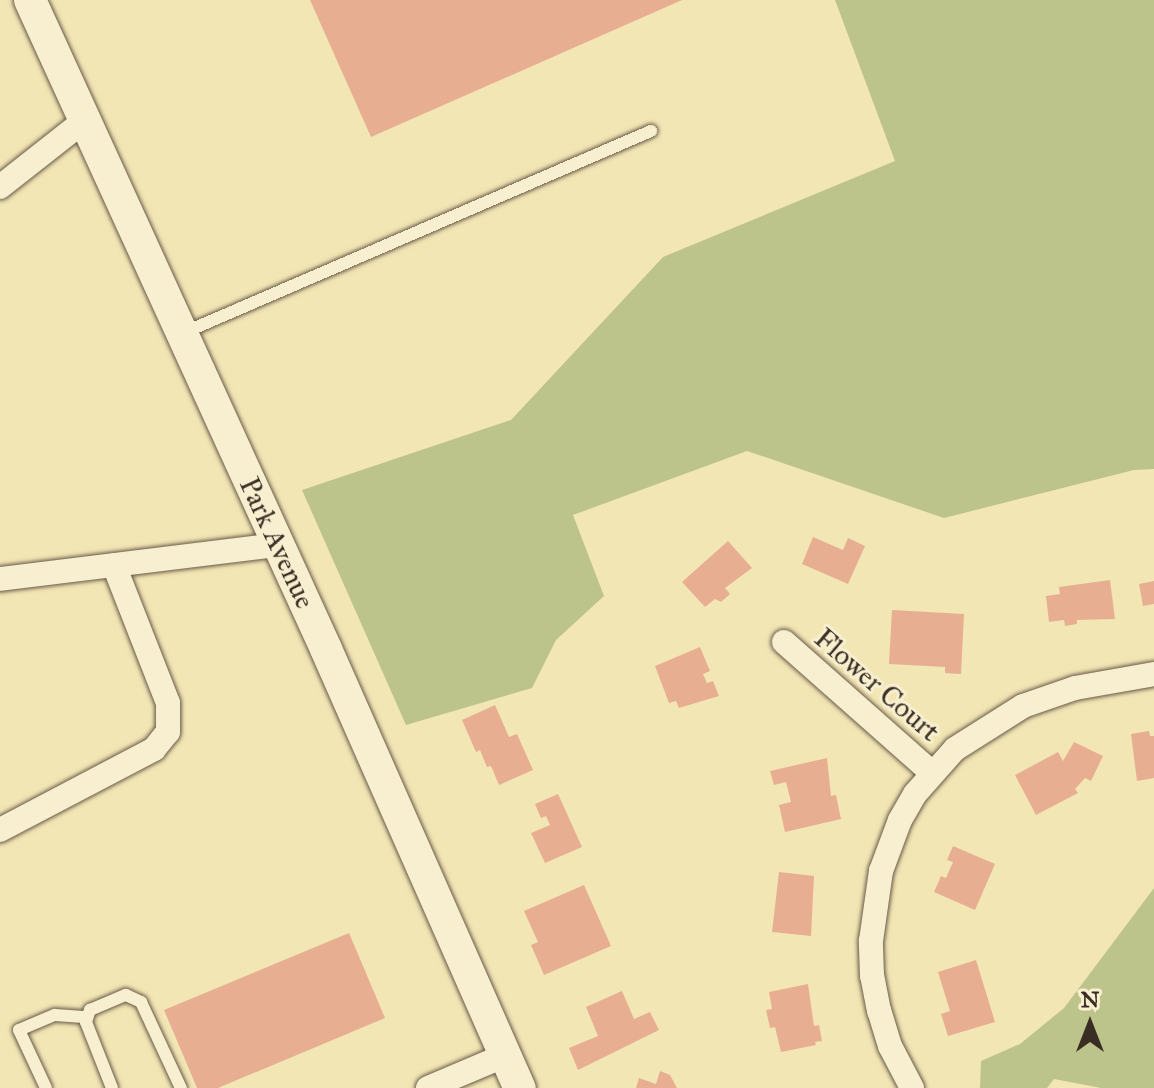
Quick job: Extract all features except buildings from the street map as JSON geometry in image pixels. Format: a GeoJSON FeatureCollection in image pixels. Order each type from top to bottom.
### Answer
{"type":"FeatureCollection","features":[{"type":"Feature","properties":{"kind":"street","name":"Park Avenue"},"geometry":{"type":"LineString","coordinates":[[30,0],[520,1088]]}},
{"type":"Feature","properties":{"kind":"street"},"geometry":{"type":"LineString","coordinates":[[0,187],[85,120]]}},
{"type":"Feature","properties":{"kind":"street"},"geometry":{"type":"LineString","coordinates":[[0,579],[278,545]]}},
{"type":"Feature","properties":{"kind":"street"},"geometry":{"type":"LineString","coordinates":[[0,830],[154,749],[168,732],[168,703],[114,565]]}},
{"type":"Feature","properties":{"kind":"street","name":"Flower Court"},"geometry":{"type":"LineString","coordinates":[[784,642],[931,772]]}},
{"type":"Feature","properties":{"kind":"street"},"geometry":{"type":"LineString","coordinates":[[903,1085],[886,1034],[872,976],[874,905],[881,871],[900,820],[931,772],[955,749],[1023,706],[1075,688],[1154,674]]}},
{"type":"Feature","properties":{"kind":"street"},"geometry":{"type":"LineString","coordinates":[[428,1088],[506,1055]]}},
{"type":"Feature","properties":{"kind":"lane"},"geometry":{"type":"LineString","coordinates":[[181,335],[651,131]]}},
{"type":"Feature","properties":{"kind":"lane"},"geometry":{"type":"LineString","coordinates":[[112,1088],[86,1022],[90,1010],[126,995],[141,1002],[181,1088]]}},
{"type":"Feature","properties":{"kind":"lane"},"geometry":{"type":"LineString","coordinates":[[46,1088],[19,1030],[55,1015],[87,1017]]}},
{"type":"Feature","properties":{"kind":"green space"},"geometry":{"type":"Polygon","coordinates":[[[835,0],[1154,0],[1154,469],[1134,470],[944,518],[747,451],[573,515],[604,596],[556,640],[532,688],[406,725],[302,490],[511,420],[663,257],[895,161],[835,0]]]}},
{"type":"Feature","properties":{"kind":"green space"},"geometry":{"type":"Polygon","coordinates":[[[1154,888],[1154,1088],[1101,1088],[1054,1079],[1047,1088],[980,1088],[981,1061],[1020,1044],[1064,1008],[1154,888]]]}}]}
